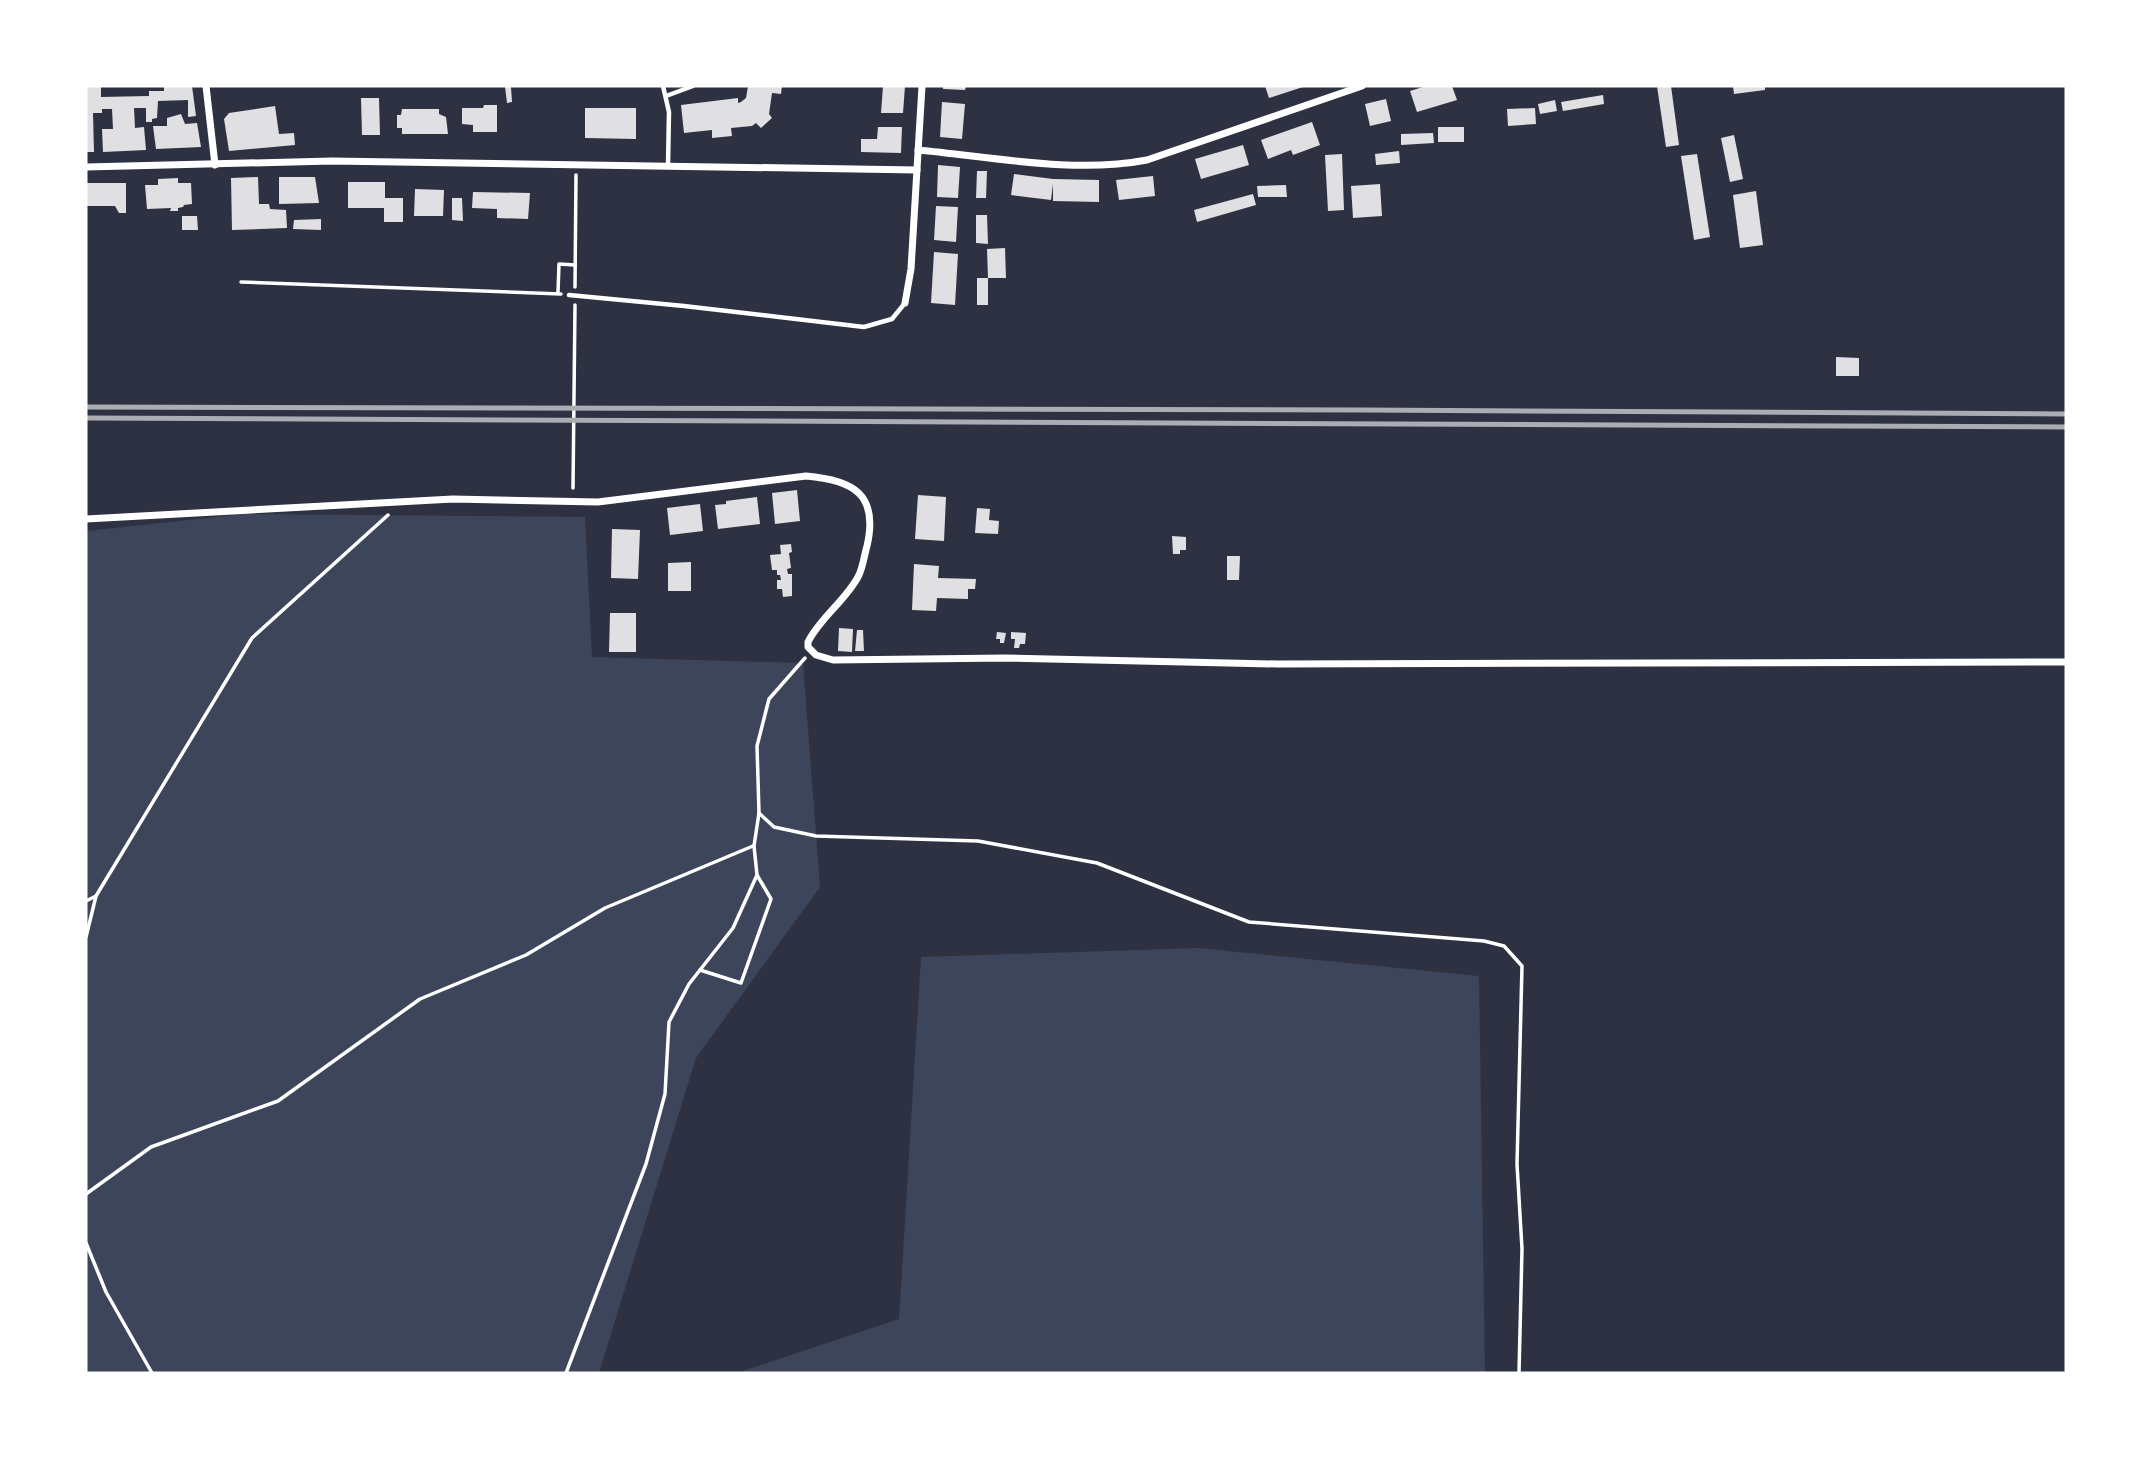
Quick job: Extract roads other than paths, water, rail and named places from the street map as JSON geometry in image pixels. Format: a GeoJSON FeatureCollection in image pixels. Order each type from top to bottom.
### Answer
{"type":"FeatureCollection","features":[{"type":"Feature","properties":{"kind":"street"},"geometry":{"type":"LineString","coordinates":[[206,86],[215,165]]}},
{"type":"Feature","properties":{"kind":"street"},"geometry":{"type":"LineString","coordinates":[[905,303],[911,269],[922,86]]}},
{"type":"Feature","properties":{"kind":"street"},"geometry":{"type":"LineString","coordinates":[[918,150],[1078,166],[1124,164],[1147,160],[1362,86]]}},
{"type":"Feature","properties":{"kind":"street"},"geometry":{"type":"LineString","coordinates":[[86,167],[332,161],[917,170]]}},
{"type":"Feature","properties":{"kind":"street"},"geometry":{"type":"LineString","coordinates":[[86,519],[402,501],[501,499],[598,502],[806,476],[827,478],[846,484],[861,494],[869,505],[869,536],[859,576],[810,638],[808,647],[811,651],[833,660],[1005,657],[1277,664],[2066,662]]}},
{"type":"Feature","properties":{"kind":"lane"},"geometry":{"type":"LineString","coordinates":[[663,86],[669,112],[668,165]]}},
{"type":"Feature","properties":{"kind":"lane"},"geometry":{"type":"LineString","coordinates":[[666,96],[693,86]]}},
{"type":"Feature","properties":{"kind":"lane"},"geometry":{"type":"LineString","coordinates":[[572,293],[864,327],[892,320],[905,303]]}},
{"type":"Feature","properties":{"kind":"railway"},"geometry":{"type":"LineString","coordinates":[[86,407],[2066,414]]}},
{"type":"Feature","properties":{"kind":"railway"},"geometry":{"type":"LineString","coordinates":[[86,418],[2066,427]]}}]}
